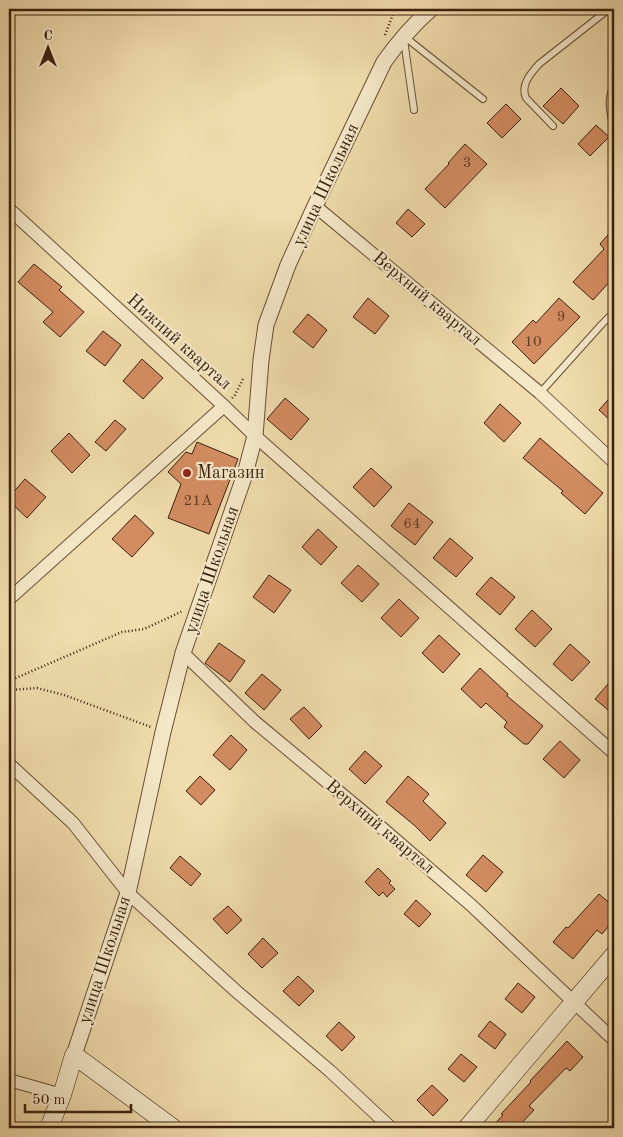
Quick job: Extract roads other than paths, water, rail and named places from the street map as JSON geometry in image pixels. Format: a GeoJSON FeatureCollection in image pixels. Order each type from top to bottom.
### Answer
{"type":"FeatureCollection","features":[{"type":"Feature","properties":{"kind":"main road"},"geometry":{"type":"LineString","coordinates":[[467,1128],[614,955]]}},
{"type":"Feature","properties":{"kind":"main road"},"geometry":{"type":"LineString","coordinates":[[74,1055],[173,1128]]}},
{"type":"Feature","properties":{"kind":"main road","name":"улица Школьная"},"geometry":{"type":"LineString","coordinates":[[49,1128],[62,1095],[74,1055]]}},
{"type":"Feature","properties":{"kind":"street","name":"улица Школьная"},"geometry":{"type":"LineString","coordinates":[[74,1055],[128,893],[163,732],[183,653],[245,474],[255,436],[261,360],[266,325],[288,265],[384,62],[396,44],[431,9]]}},
{"type":"Feature","properties":{"kind":"street","name":"Верхний квартал"},"geometry":{"type":"LineString","coordinates":[[315,206],[540,393],[614,462]]}},
{"type":"Feature","properties":{"kind":"street","name":"Нижний квартал"},"geometry":{"type":"LineString","coordinates":[[9,209],[224,406],[9,599]]}},
{"type":"Feature","properties":{"kind":"street"},"geometry":{"type":"LineString","coordinates":[[224,406],[255,436],[614,752]]}},
{"type":"Feature","properties":{"kind":"street","name":"Верхний квартал"},"geometry":{"type":"LineString","coordinates":[[183,653],[255,722],[471,905],[614,1040]]}},
{"type":"Feature","properties":{"kind":"street"},"geometry":{"type":"LineString","coordinates":[[9,764],[74,823],[128,893],[236,991],[330,1071],[391,1128]]}},
{"type":"Feature","properties":{"kind":"street"},"geometry":{"type":"LineString","coordinates":[[9,1080],[62,1095]]}},
{"type":"Feature","properties":{"kind":"lane"},"geometry":{"type":"LineString","coordinates":[[553,126],[526,98],[524,92],[525,85],[530,74],[539,64],[609,9]]}},
{"type":"Feature","properties":{"kind":"lane"},"geometry":{"type":"LineString","coordinates":[[404,36],[483,99]]}},
{"type":"Feature","properties":{"kind":"lane"},"geometry":{"type":"LineString","coordinates":[[404,36],[414,110]]}},
{"type":"Feature","properties":{"kind":"lane"},"geometry":{"type":"LineString","coordinates":[[614,84],[609,103],[614,132]]}},
{"type":"Feature","properties":{"kind":"lane"},"geometry":{"type":"LineString","coordinates":[[540,393],[614,312]]}},
{"type":"Feature","properties":{"kind":"place","name":"Магазин"},"geometry":{"type":"Point","coordinates":[187,473]}}]}
